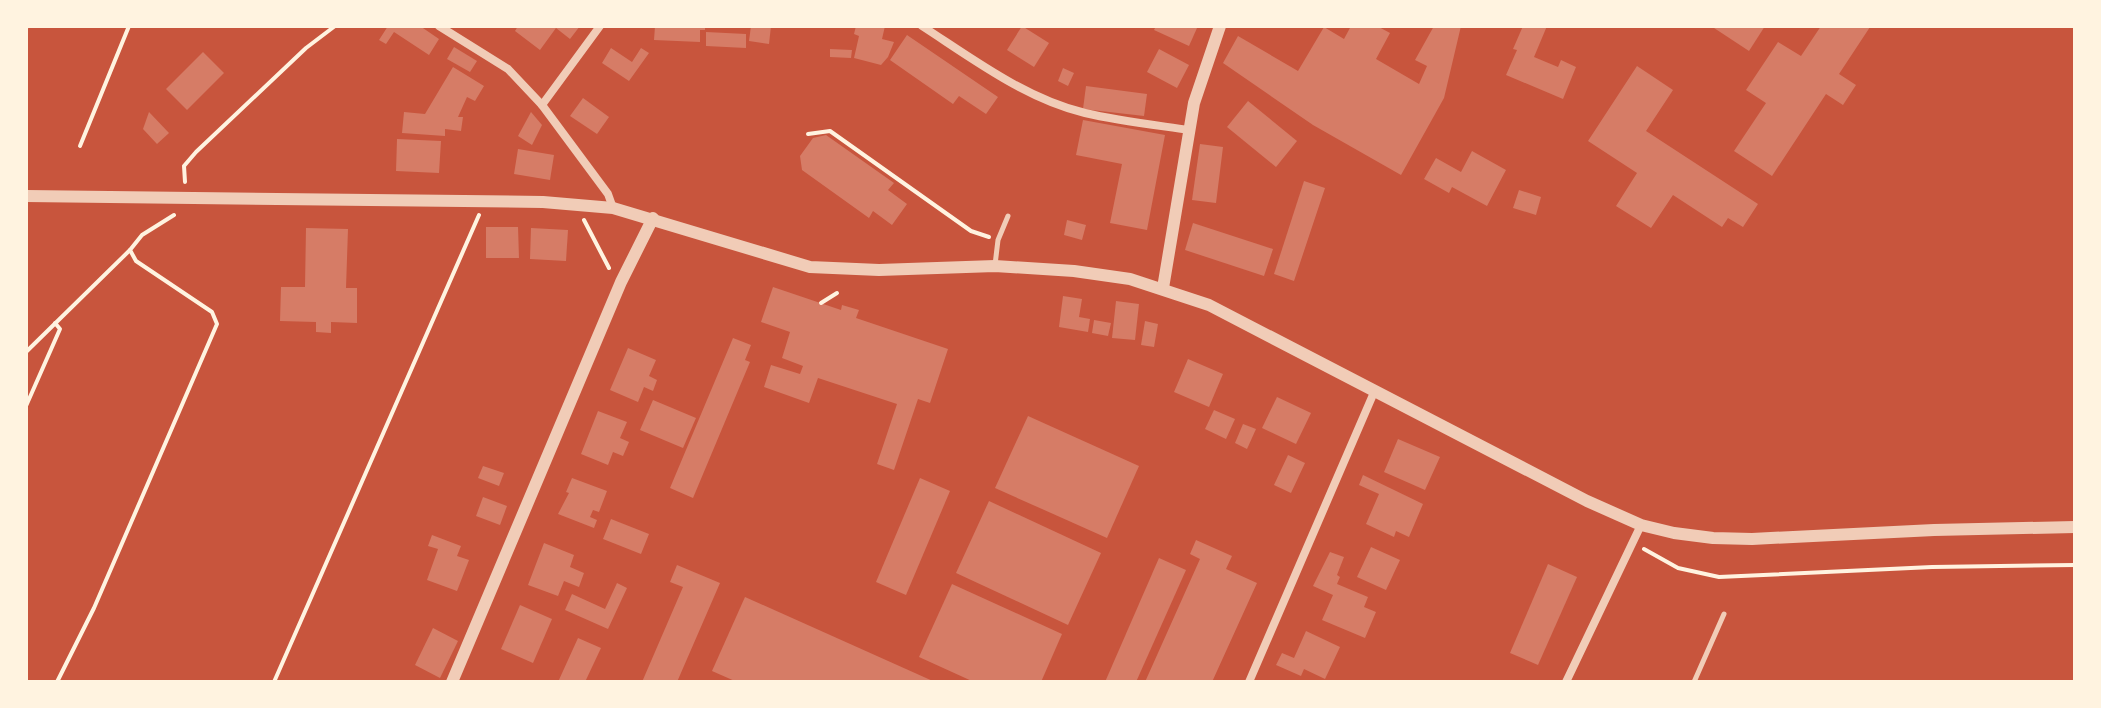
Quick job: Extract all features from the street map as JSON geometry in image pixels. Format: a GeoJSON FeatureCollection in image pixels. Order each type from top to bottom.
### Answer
{"type":"FeatureCollection","features":[{"type":"Feature","properties":{"kind":"street"},"geometry":{"type":"LineString","coordinates":[[439,26],[508,69],[542,105],[602,185],[613,208]]}},
{"type":"Feature","properties":{"kind":"street"},"geometry":{"type":"LineString","coordinates":[[542,105],[600,26]]}},
{"type":"Feature","properties":{"kind":"street"},"geometry":{"type":"LineString","coordinates":[[922,26],[980,64],[1044,99],[1084,113],[1189,130]]}},
{"type":"Feature","properties":{"kind":"street"},"geometry":{"type":"LineString","coordinates":[[1163,288],[1189,130],[1204,68],[1220,26]]}},
{"type":"Feature","properties":{"kind":"street"},"geometry":{"type":"LineString","coordinates":[[26,196],[585,205],[653,218],[810,267],[879,270],[995,266],[1099,274],[1163,288],[1209,305],[1587,501],[1641,525],[1713,538],[2075,527]]}},
{"type":"Feature","properties":{"kind":"street"},"geometry":{"type":"LineString","coordinates":[[452,682],[621,282],[653,218]]}},
{"type":"Feature","properties":{"kind":"street"},"geometry":{"type":"LineString","coordinates":[[1249,682],[1375,390]]}},
{"type":"Feature","properties":{"kind":"street"},"geometry":{"type":"LineString","coordinates":[[1566,682],[1641,525]]}},
{"type":"Feature","properties":{"kind":"lane"},"geometry":{"type":"LineString","coordinates":[[995,266],[998,240],[1008,216]]}},
{"type":"Feature","properties":{"kind":"lane"},"geometry":{"type":"LineString","coordinates":[[1694,682],[1724,614]]}},
{"type":"Feature","properties":{"kind":"path"},"geometry":{"type":"LineString","coordinates":[[80,146],[129,26]]}},
{"type":"Feature","properties":{"kind":"path"},"geometry":{"type":"LineString","coordinates":[[26,352],[142,235],[173,216],[186,197],[184,166],[196,152],[306,48],[335,26]]}},
{"type":"Feature","properties":{"kind":"path"},"geometry":{"type":"LineString","coordinates":[[808,134],[830,131],[971,231],[998,240]]}},
{"type":"Feature","properties":{"kind":"path"},"geometry":{"type":"LineString","coordinates":[[274,682],[326,569],[483,201]]}},
{"type":"Feature","properties":{"kind":"path"},"geometry":{"type":"LineString","coordinates":[[585,205],[584,223],[611,272],[621,282]]}},
{"type":"Feature","properties":{"kind":"path"},"geometry":{"type":"LineString","coordinates":[[57,682],[94,608],[217,324],[212,312],[136,261],[130,250]]}},
{"type":"Feature","properties":{"kind":"path"},"geometry":{"type":"LineString","coordinates":[[821,303],[837,293]]}},
{"type":"Feature","properties":{"kind":"path"},"geometry":{"type":"LineString","coordinates":[[26,406],[60,329],[55,323]]}},
{"type":"Feature","properties":{"kind":"path"},"geometry":{"type":"LineString","coordinates":[[1633,543],[1678,568],[1719,577],[1932,567],[2075,565]]}},
{"type":"Feature","properties":{"kind":"building"},"geometry":{"type":"Polygon","coordinates":[[[388,26],[420,26],[439,39],[429,55],[394,32],[386,44],[379,40],[388,26]]]}},
{"type":"Feature","properties":{"kind":"building"},"geometry":{"type":"Polygon","coordinates":[[[518,26],[580,26],[570,39],[556,28],[540,50],[515,31],[518,26]]]}},
{"type":"Feature","properties":{"kind":"building"},"geometry":{"type":"Polygon","coordinates":[[[655,26],[705,26],[705,30],[700,30],[700,42],[654,40],[655,26]]]}},
{"type":"Feature","properties":{"kind":"building"},"geometry":{"type":"Polygon","coordinates":[[[751,26],[771,26],[769,44],[749,41],[751,26]]]}},
{"type":"Feature","properties":{"kind":"building"},"geometry":{"type":"Polygon","coordinates":[[[856,26],[885,26],[882,39],[894,42],[881,65],[854,58],[859,36],[854,34],[856,26]]]}},
{"type":"Feature","properties":{"kind":"building"},"geometry":{"type":"Polygon","coordinates":[[[1022,26],[1049,43],[1034,67],[1007,50],[1022,26]]]}},
{"type":"Feature","properties":{"kind":"building"},"geometry":{"type":"Polygon","coordinates":[[[1156,26],[1197,28],[1189,46],[1154,30],[1156,26]]]}},
{"type":"Feature","properties":{"kind":"building"},"geometry":{"type":"Polygon","coordinates":[[[1351,26],[1377,26],[1390,33],[1376,59],[1419,84],[1427,66],[1415,60],[1434,26],[1461,26],[1444,98],[1401,175],[1313,125],[1223,63],[1238,36],[1298,71],[1324,27],[1344,39],[1351,26]]]}},
{"type":"Feature","properties":{"kind":"building"},"geometry":{"type":"Polygon","coordinates":[[[1523,26],[1547,26],[1534,57],[1558,67],[1561,60],[1576,67],[1563,99],[1506,75],[1523,26]]]}},
{"type":"Feature","properties":{"kind":"building"},"geometry":{"type":"Polygon","coordinates":[[[1711,26],[1765,26],[1749,51],[1711,26]]]}},
{"type":"Feature","properties":{"kind":"building"},"geometry":{"type":"Polygon","coordinates":[[[1821,26],[1870,27],[1839,74],[1856,85],[1843,105],[1826,94],[1772,176],[1734,151],[1766,103],[1746,90],[1778,42],[1801,56],[1821,26]]]}},
{"type":"Feature","properties":{"kind":"building"},"geometry":{"type":"Polygon","coordinates":[[[706,32],[746,34],[746,48],[706,46],[706,32]]]}},
{"type":"Feature","properties":{"kind":"building"},"geometry":{"type":"Polygon","coordinates":[[[907,35],[998,97],[986,114],[959,96],[953,104],[890,60],[907,35]]]}},
{"type":"Feature","properties":{"kind":"building"},"geometry":{"type":"Polygon","coordinates":[[[454,47],[477,61],[470,72],[447,59],[454,47]]]}},
{"type":"Feature","properties":{"kind":"building"},"geometry":{"type":"Polygon","coordinates":[[[611,48],[632,62],[641,48],[649,53],[629,81],[602,63],[611,48]]]}},
{"type":"Feature","properties":{"kind":"building"},"geometry":{"type":"Polygon","coordinates":[[[830,49],[852,50],[851,58],[830,57],[830,49]]]}},
{"type":"Feature","properties":{"kind":"building"},"geometry":{"type":"Polygon","coordinates":[[[1159,49],[1189,65],[1177,88],[1147,72],[1159,49]]]}},
{"type":"Feature","properties":{"kind":"building"},"geometry":{"type":"Polygon","coordinates":[[[203,52],[224,73],[187,110],[166,89],[203,52]]]}},
{"type":"Feature","properties":{"kind":"building"},"geometry":{"type":"Polygon","coordinates":[[[1637,66],[1673,90],[1646,131],[1758,204],[1743,227],[1728,218],[1722,227],[1673,195],[1651,228],[1616,206],[1637,173],[1588,141],[1637,66]]]}},
{"type":"Feature","properties":{"kind":"building"},"geometry":{"type":"Polygon","coordinates":[[[453,67],[484,86],[475,101],[467,97],[458,117],[463,117],[461,131],[445,129],[445,136],[402,133],[404,112],[425,114],[453,67]]]}},
{"type":"Feature","properties":{"kind":"building"},"geometry":{"type":"Polygon","coordinates":[[[1063,68],[1074,73],[1068,86],[1058,81],[1063,68]]]}},
{"type":"Feature","properties":{"kind":"building"},"geometry":{"type":"Polygon","coordinates":[[[1086,86],[1147,94],[1144,116],[1083,109],[1086,86]]]}},
{"type":"Feature","properties":{"kind":"building"},"geometry":{"type":"Polygon","coordinates":[[[583,98],[609,117],[597,134],[570,116],[583,98]]]}},
{"type":"Feature","properties":{"kind":"building"},"geometry":{"type":"Polygon","coordinates":[[[1248,101],[1297,141],[1276,167],[1227,127],[1248,101]]]}},
{"type":"Feature","properties":{"kind":"building"},"geometry":{"type":"Polygon","coordinates":[[[149,112],[169,133],[157,144],[143,129],[149,112]]]}},
{"type":"Feature","properties":{"kind":"building"},"geometry":{"type":"Polygon","coordinates":[[[531,112],[542,125],[532,145],[518,136],[531,112]]]}},
{"type":"Feature","properties":{"kind":"building"},"geometry":{"type":"Polygon","coordinates":[[[1083,120],[1165,135],[1147,230],[1110,223],[1122,164],[1076,155],[1083,120]]]}},
{"type":"Feature","properties":{"kind":"building"},"geometry":{"type":"Polygon","coordinates":[[[826,135],[894,183],[888,190],[907,204],[892,225],[873,211],[869,218],[802,170],[800,156],[813,138],[826,135]]]}},
{"type":"Feature","properties":{"kind":"building"},"geometry":{"type":"Polygon","coordinates":[[[397,139],[441,141],[439,173],[396,171],[397,139]]]}},
{"type":"Feature","properties":{"kind":"building"},"geometry":{"type":"Polygon","coordinates":[[[1200,144],[1223,147],[1216,203],[1192,200],[1200,144]]]}},
{"type":"Feature","properties":{"kind":"building"},"geometry":{"type":"Polygon","coordinates":[[[518,149],[554,155],[550,180],[514,174],[518,149]]]}},
{"type":"Feature","properties":{"kind":"building"},"geometry":{"type":"Polygon","coordinates":[[[1472,151],[1506,170],[1487,206],[1452,187],[1449,193],[1424,179],[1436,158],[1461,172],[1472,151]]]}},
{"type":"Feature","properties":{"kind":"building"},"geometry":{"type":"Polygon","coordinates":[[[1304,181],[1325,188],[1294,281],[1274,274],[1304,181]]]}},
{"type":"Feature","properties":{"kind":"building"},"geometry":{"type":"Polygon","coordinates":[[[1519,190],[1541,197],[1536,215],[1513,208],[1519,190]]]}},
{"type":"Feature","properties":{"kind":"building"},"geometry":{"type":"Polygon","coordinates":[[[1067,220],[1086,225],[1082,240],[1064,235],[1067,220]]]}},
{"type":"Feature","properties":{"kind":"building"},"geometry":{"type":"Polygon","coordinates":[[[1193,223],[1273,249],[1264,276],[1185,250],[1193,223]]]}},
{"type":"Feature","properties":{"kind":"building"},"geometry":{"type":"Polygon","coordinates":[[[486,227],[518,227],[519,258],[486,258],[486,227]]]}},
{"type":"Feature","properties":{"kind":"building"},"geometry":{"type":"Polygon","coordinates":[[[306,228],[348,229],[346,288],[357,288],[357,323],[331,322],[331,333],[316,332],[316,322],[280,321],[281,287],[305,287],[306,228]]]}},
{"type":"Feature","properties":{"kind":"building"},"geometry":{"type":"Polygon","coordinates":[[[531,228],[568,230],[566,261],[530,259],[531,228]]]}},
{"type":"Feature","properties":{"kind":"building"},"geometry":{"type":"Polygon","coordinates":[[[773,287],[841,310],[842,305],[859,310],[856,318],[948,349],[930,403],[918,399],[894,470],[877,464],[897,404],[818,378],[809,403],[764,387],[771,365],[800,374],[803,366],[782,358],[790,332],[761,322],[773,287]]]}},
{"type":"Feature","properties":{"kind":"building"},"geometry":{"type":"Polygon","coordinates":[[[1063,296],[1082,299],[1079,317],[1090,319],[1088,332],[1059,327],[1063,296]]]}},
{"type":"Feature","properties":{"kind":"building"},"geometry":{"type":"Polygon","coordinates":[[[1116,301],[1139,304],[1135,340],[1112,338],[1116,301]]]}},
{"type":"Feature","properties":{"kind":"building"},"geometry":{"type":"Polygon","coordinates":[[[1094,320],[1111,323],[1108,336],[1092,333],[1094,320]]]}},
{"type":"Feature","properties":{"kind":"building"},"geometry":{"type":"Polygon","coordinates":[[[1145,321],[1158,324],[1154,347],[1141,345],[1145,321]]]}},
{"type":"Feature","properties":{"kind":"building"},"geometry":{"type":"Polygon","coordinates":[[[733,338],[751,345],[745,360],[750,362],[693,498],[670,488],[733,338]]]}},
{"type":"Feature","properties":{"kind":"building"},"geometry":{"type":"Polygon","coordinates":[[[628,348],[656,360],[649,376],[657,380],[653,391],[644,387],[638,402],[610,390],[628,348]]]}},
{"type":"Feature","properties":{"kind":"building"},"geometry":{"type":"Polygon","coordinates":[[[1188,359],[1223,374],[1209,407],[1174,392],[1188,359]]]}},
{"type":"Feature","properties":{"kind":"building"},"geometry":{"type":"Polygon","coordinates":[[[1277,397],[1311,413],[1296,444],[1262,428],[1277,397]]]}},
{"type":"Feature","properties":{"kind":"building"},"geometry":{"type":"Polygon","coordinates":[[[653,400],[696,418],[683,448],[640,430],[653,400]]]}},
{"type":"Feature","properties":{"kind":"building"},"geometry":{"type":"Polygon","coordinates":[[[1214,410],[1235,419],[1226,439],[1205,429],[1214,410]]]}},
{"type":"Feature","properties":{"kind":"building"},"geometry":{"type":"Polygon","coordinates":[[[598,411],[627,422],[620,438],[629,442],[623,456],[613,452],[608,465],[581,454],[598,411]]]}},
{"type":"Feature","properties":{"kind":"building"},"geometry":{"type":"Polygon","coordinates":[[[1028,416],[1139,466],[1107,538],[995,488],[1028,416]]]}},
{"type":"Feature","properties":{"kind":"building"},"geometry":{"type":"Polygon","coordinates":[[[1243,424],[1256,429],[1247,449],[1235,443],[1243,424]]]}},
{"type":"Feature","properties":{"kind":"building"},"geometry":{"type":"Polygon","coordinates":[[[1398,439],[1440,457],[1425,490],[1384,472],[1398,439]]]}},
{"type":"Feature","properties":{"kind":"building"},"geometry":{"type":"Polygon","coordinates":[[[1288,455],[1305,463],[1291,493],[1274,485],[1288,455]]]}},
{"type":"Feature","properties":{"kind":"building"},"geometry":{"type":"Polygon","coordinates":[[[483,466],[504,473],[499,486],[478,478],[483,466]]]}},
{"type":"Feature","properties":{"kind":"building"},"geometry":{"type":"Polygon","coordinates":[[[1363,475],[1423,504],[1409,537],[1396,531],[1394,537],[1366,524],[1379,494],[1359,485],[1363,475]]]}},
{"type":"Feature","properties":{"kind":"building"},"geometry":{"type":"Polygon","coordinates":[[[572,478],[607,491],[599,512],[593,510],[590,517],[597,520],[594,528],[558,514],[569,493],[566,492],[572,478]]]}},
{"type":"Feature","properties":{"kind":"building"},"geometry":{"type":"Polygon","coordinates":[[[920,478],[950,491],[906,595],[876,582],[920,478]]]}},
{"type":"Feature","properties":{"kind":"building"},"geometry":{"type":"Polygon","coordinates":[[[483,497],[507,506],[500,525],[476,516],[483,497]]]}},
{"type":"Feature","properties":{"kind":"building"},"geometry":{"type":"Polygon","coordinates":[[[989,501],[1101,553],[1068,625],[956,573],[989,501]]]}},
{"type":"Feature","properties":{"kind":"building"},"geometry":{"type":"Polygon","coordinates":[[[611,519],[649,534],[641,554],[603,539],[611,519]]]}},
{"type":"Feature","properties":{"kind":"building"},"geometry":{"type":"Polygon","coordinates":[[[432,535],[461,546],[457,556],[469,560],[457,591],[427,580],[438,549],[428,546],[432,535]]]}},
{"type":"Feature","properties":{"kind":"building"},"geometry":{"type":"Polygon","coordinates":[[[1196,540],[1232,556],[1226,569],[1257,583],[1212,682],[1145,682],[1200,559],[1190,554],[1196,540]]]}},
{"type":"Feature","properties":{"kind":"building"},"geometry":{"type":"Polygon","coordinates":[[[544,543],[574,555],[570,567],[584,573],[579,587],[564,581],[558,596],[528,585],[544,543]]]}},
{"type":"Feature","properties":{"kind":"building"},"geometry":{"type":"Polygon","coordinates":[[[1371,547],[1400,560],[1386,590],[1357,577],[1371,547]]]}},
{"type":"Feature","properties":{"kind":"building"},"geometry":{"type":"Polygon","coordinates":[[[1330,552],[1344,557],[1337,584],[1368,597],[1364,607],[1376,612],[1365,638],[1322,620],[1333,595],[1313,586],[1330,552]]]}},
{"type":"Feature","properties":{"kind":"building"},"geometry":{"type":"Polygon","coordinates":[[[1159,558],[1186,570],[1136,682],[1105,682],[1159,558]]]}},
{"type":"Feature","properties":{"kind":"building"},"geometry":{"type":"Polygon","coordinates":[[[1548,564],[1577,577],[1538,665],[1510,653],[1548,564]]]}},
{"type":"Feature","properties":{"kind":"building"},"geometry":{"type":"Polygon","coordinates":[[[677,565],[720,583],[677,682],[642,682],[683,587],[670,582],[677,565]]]}},
{"type":"Feature","properties":{"kind":"building"},"geometry":{"type":"Polygon","coordinates":[[[617,583],[627,588],[608,629],[565,610],[572,594],[605,609],[617,583]]]}},
{"type":"Feature","properties":{"kind":"building"},"geometry":{"type":"Polygon","coordinates":[[[952,584],[1062,634],[1041,682],[974,682],[919,657],[952,584]]]}},
{"type":"Feature","properties":{"kind":"building"},"geometry":{"type":"Polygon","coordinates":[[[745,597],[935,682],[737,682],[712,671],[745,597]]]}},
{"type":"Feature","properties":{"kind":"building"},"geometry":{"type":"Polygon","coordinates":[[[520,605],[552,619],[533,663],[501,649],[520,605]]]}},
{"type":"Feature","properties":{"kind":"building"},"geometry":{"type":"Polygon","coordinates":[[[433,628],[458,641],[440,678],[415,665],[433,628]]]}},
{"type":"Feature","properties":{"kind":"building"},"geometry":{"type":"Polygon","coordinates":[[[1306,631],[1340,647],[1325,679],[1304,669],[1301,676],[1276,665],[1282,653],[1294,658],[1306,631]]]}},
{"type":"Feature","properties":{"kind":"building"},"geometry":{"type":"Polygon","coordinates":[[[578,638],[601,648],[585,682],[558,682],[578,638]]]}}]}
